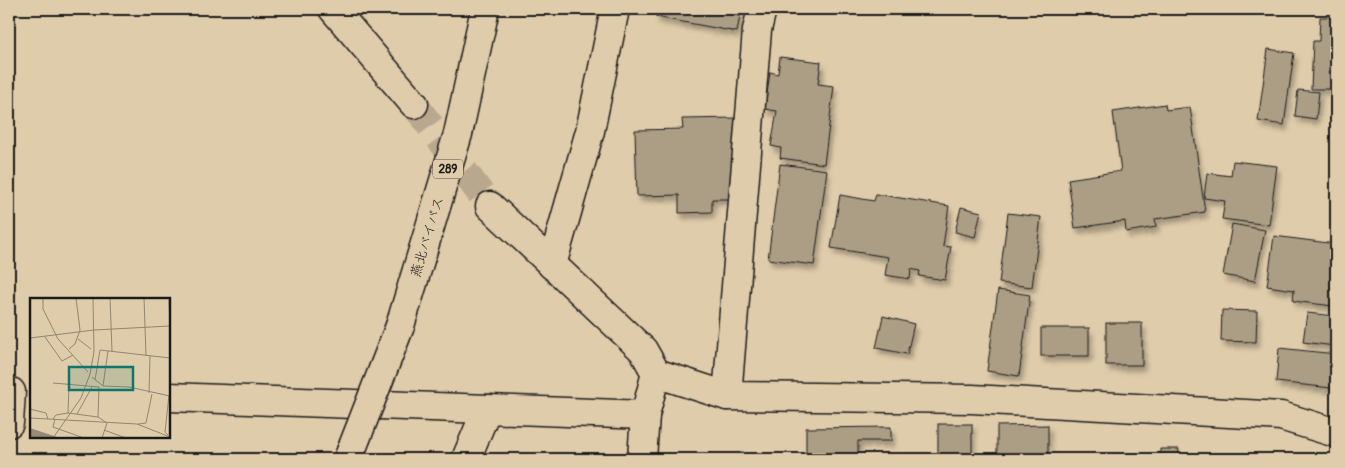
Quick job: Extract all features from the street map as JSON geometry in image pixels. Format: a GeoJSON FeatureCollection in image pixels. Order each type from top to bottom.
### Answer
{"type":"FeatureCollection","features":[{"type":"Feature","properties":{"kind":"main road"},"geometry":{"type":"LineString","coordinates":[[333,9],[414,104]]}},
{"type":"Feature","properties":{"kind":"main road","name":"燕北バイパス"},"geometry":{"type":"LineString","coordinates":[[348,459],[400,326],[458,134],[485,9]]}},
{"type":"Feature","properties":{"kind":"main road"},"geometry":{"type":"LineString","coordinates":[[552,265],[590,131],[616,9]]}},
{"type":"Feature","properties":{"kind":"main road"},"geometry":{"type":"LineString","coordinates":[[727,396],[757,30],[762,9]]}},
{"type":"Feature","properties":{"kind":"main road"},"geometry":{"type":"LineString","coordinates":[[490,206],[643,350],[656,373],[727,396],[972,399],[1271,415],[1281,416],[1336,433]]}},
{"type":"Feature","properties":{"kind":"main road"},"geometry":{"type":"LineString","coordinates":[[642,459],[645,414],[656,373]]}},
{"type":"Feature","properties":{"kind":"main road"},"geometry":{"type":"LineString","coordinates":[[9,423],[17,392]]}},
{"type":"Feature","properties":{"kind":"main road"},"geometry":{"type":"LineString","coordinates":[[170,398],[645,414]]}},
{"type":"Feature","properties":{"kind":"main road"},"geometry":{"type":"LineString","coordinates":[[466,459],[487,409]]}},
{"type":"Feature","properties":{"kind":"building"},"geometry":{"type":"Polygon","coordinates":[[[657,9],[741,9],[737,32],[656,17],[657,9]]]}},
{"type":"Feature","properties":{"kind":"building"},"geometry":{"type":"Polygon","coordinates":[[[1320,17],[1336,17],[1336,97],[1335,89],[1311,89],[1313,41],[1319,41],[1320,17]]]}},
{"type":"Feature","properties":{"kind":"building"},"geometry":{"type":"Polygon","coordinates":[[[1268,49],[1294,53],[1284,125],[1258,121],[1268,49]]]}},
{"type":"Feature","properties":{"kind":"building"},"geometry":{"type":"Polygon","coordinates":[[[780,57],[821,62],[818,84],[834,86],[824,164],[780,158],[781,148],[771,146],[777,111],[765,109],[770,72],[778,74],[780,57]]]}},
{"type":"Feature","properties":{"kind":"building"},"geometry":{"type":"Polygon","coordinates":[[[1298,90],[1319,92],[1316,119],[1295,116],[1298,90]]]}},
{"type":"Feature","properties":{"kind":"building"},"geometry":{"type":"Polygon","coordinates":[[[1165,104],[1166,110],[1190,107],[1205,212],[1155,219],[1156,227],[1126,232],[1125,221],[1075,228],[1068,179],[1121,171],[1113,112],[1165,104]]]}},
{"type":"Feature","properties":{"kind":"building"},"geometry":{"type":"Polygon","coordinates":[[[738,118],[740,199],[712,199],[712,212],[679,213],[679,195],[637,196],[635,130],[683,129],[682,119],[738,118]]]}},
{"type":"Feature","properties":{"kind":"building"},"geometry":{"type":"Polygon","coordinates":[[[1233,161],[1277,166],[1269,225],[1222,219],[1225,201],[1204,198],[1207,173],[1231,176],[1233,161]]]}},
{"type":"Feature","properties":{"kind":"building"},"geometry":{"type":"Polygon","coordinates":[[[780,164],[827,170],[814,265],[768,259],[780,164]]]}},
{"type":"Feature","properties":{"kind":"building"},"geometry":{"type":"Polygon","coordinates":[[[876,194],[949,206],[943,246],[951,247],[945,280],[919,276],[920,271],[911,269],[910,279],[885,275],[888,257],[831,248],[840,195],[874,201],[876,194]]]}},
{"type":"Feature","properties":{"kind":"building"},"geometry":{"type":"Polygon","coordinates":[[[961,207],[981,212],[975,237],[955,232],[961,207]]]}},
{"type":"Feature","properties":{"kind":"building"},"geometry":{"type":"Polygon","coordinates":[[[1008,213],[1041,217],[1032,287],[999,283],[1008,213]]]}},
{"type":"Feature","properties":{"kind":"building"},"geometry":{"type":"Polygon","coordinates":[[[1232,224],[1265,230],[1255,281],[1223,275],[1232,224]]]}},
{"type":"Feature","properties":{"kind":"building"},"geometry":{"type":"Polygon","coordinates":[[[1274,236],[1336,244],[1336,284],[1333,306],[1293,301],[1294,290],[1267,286],[1274,236]]]}},
{"type":"Feature","properties":{"kind":"building"},"geometry":{"type":"Polygon","coordinates":[[[998,290],[1030,295],[1019,376],[987,371],[998,290]]]}},
{"type":"Feature","properties":{"kind":"building"},"geometry":{"type":"Polygon","coordinates":[[[1222,310],[1257,311],[1256,342],[1221,341],[1222,310]]]}},
{"type":"Feature","properties":{"kind":"building"},"geometry":{"type":"Polygon","coordinates":[[[1307,313],[1336,316],[1335,346],[1303,342],[1307,313]]]}},
{"type":"Feature","properties":{"kind":"building"},"geometry":{"type":"Polygon","coordinates":[[[883,316],[914,324],[907,354],[876,348],[883,316]]]}},
{"type":"Feature","properties":{"kind":"building"},"geometry":{"type":"Polygon","coordinates":[[[1106,323],[1142,323],[1142,365],[1106,365],[1106,323]]]}},
{"type":"Feature","properties":{"kind":"building"},"geometry":{"type":"Polygon","coordinates":[[[1041,328],[1089,328],[1089,356],[1041,356],[1041,328]]]}},
{"type":"Feature","properties":{"kind":"building"},"geometry":{"type":"Polygon","coordinates":[[[1279,348],[1336,354],[1332,388],[1276,382],[1279,348]]]}},
{"type":"Feature","properties":{"kind":"building"},"geometry":{"type":"Polygon","coordinates":[[[938,424],[972,424],[972,459],[938,459],[938,424]]]}},
{"type":"Feature","properties":{"kind":"building"},"geometry":{"type":"Polygon","coordinates":[[[1048,425],[1048,459],[997,459],[997,426],[1048,425]]]}},
{"type":"Feature","properties":{"kind":"building"},"geometry":{"type":"Polygon","coordinates":[[[891,427],[891,441],[858,441],[858,459],[806,459],[806,428],[891,427]]]}},
{"type":"Feature","properties":{"kind":"building"},"geometry":{"type":"Polygon","coordinates":[[[1160,449],[1179,449],[1178,459],[1127,459],[1127,454],[1160,455],[1160,449]]]}},
{"type":"Feature","properties":{"kind":"tunnel"},"geometry":{"type":"LineString","coordinates":[[414,104],[490,206]]}}]}
